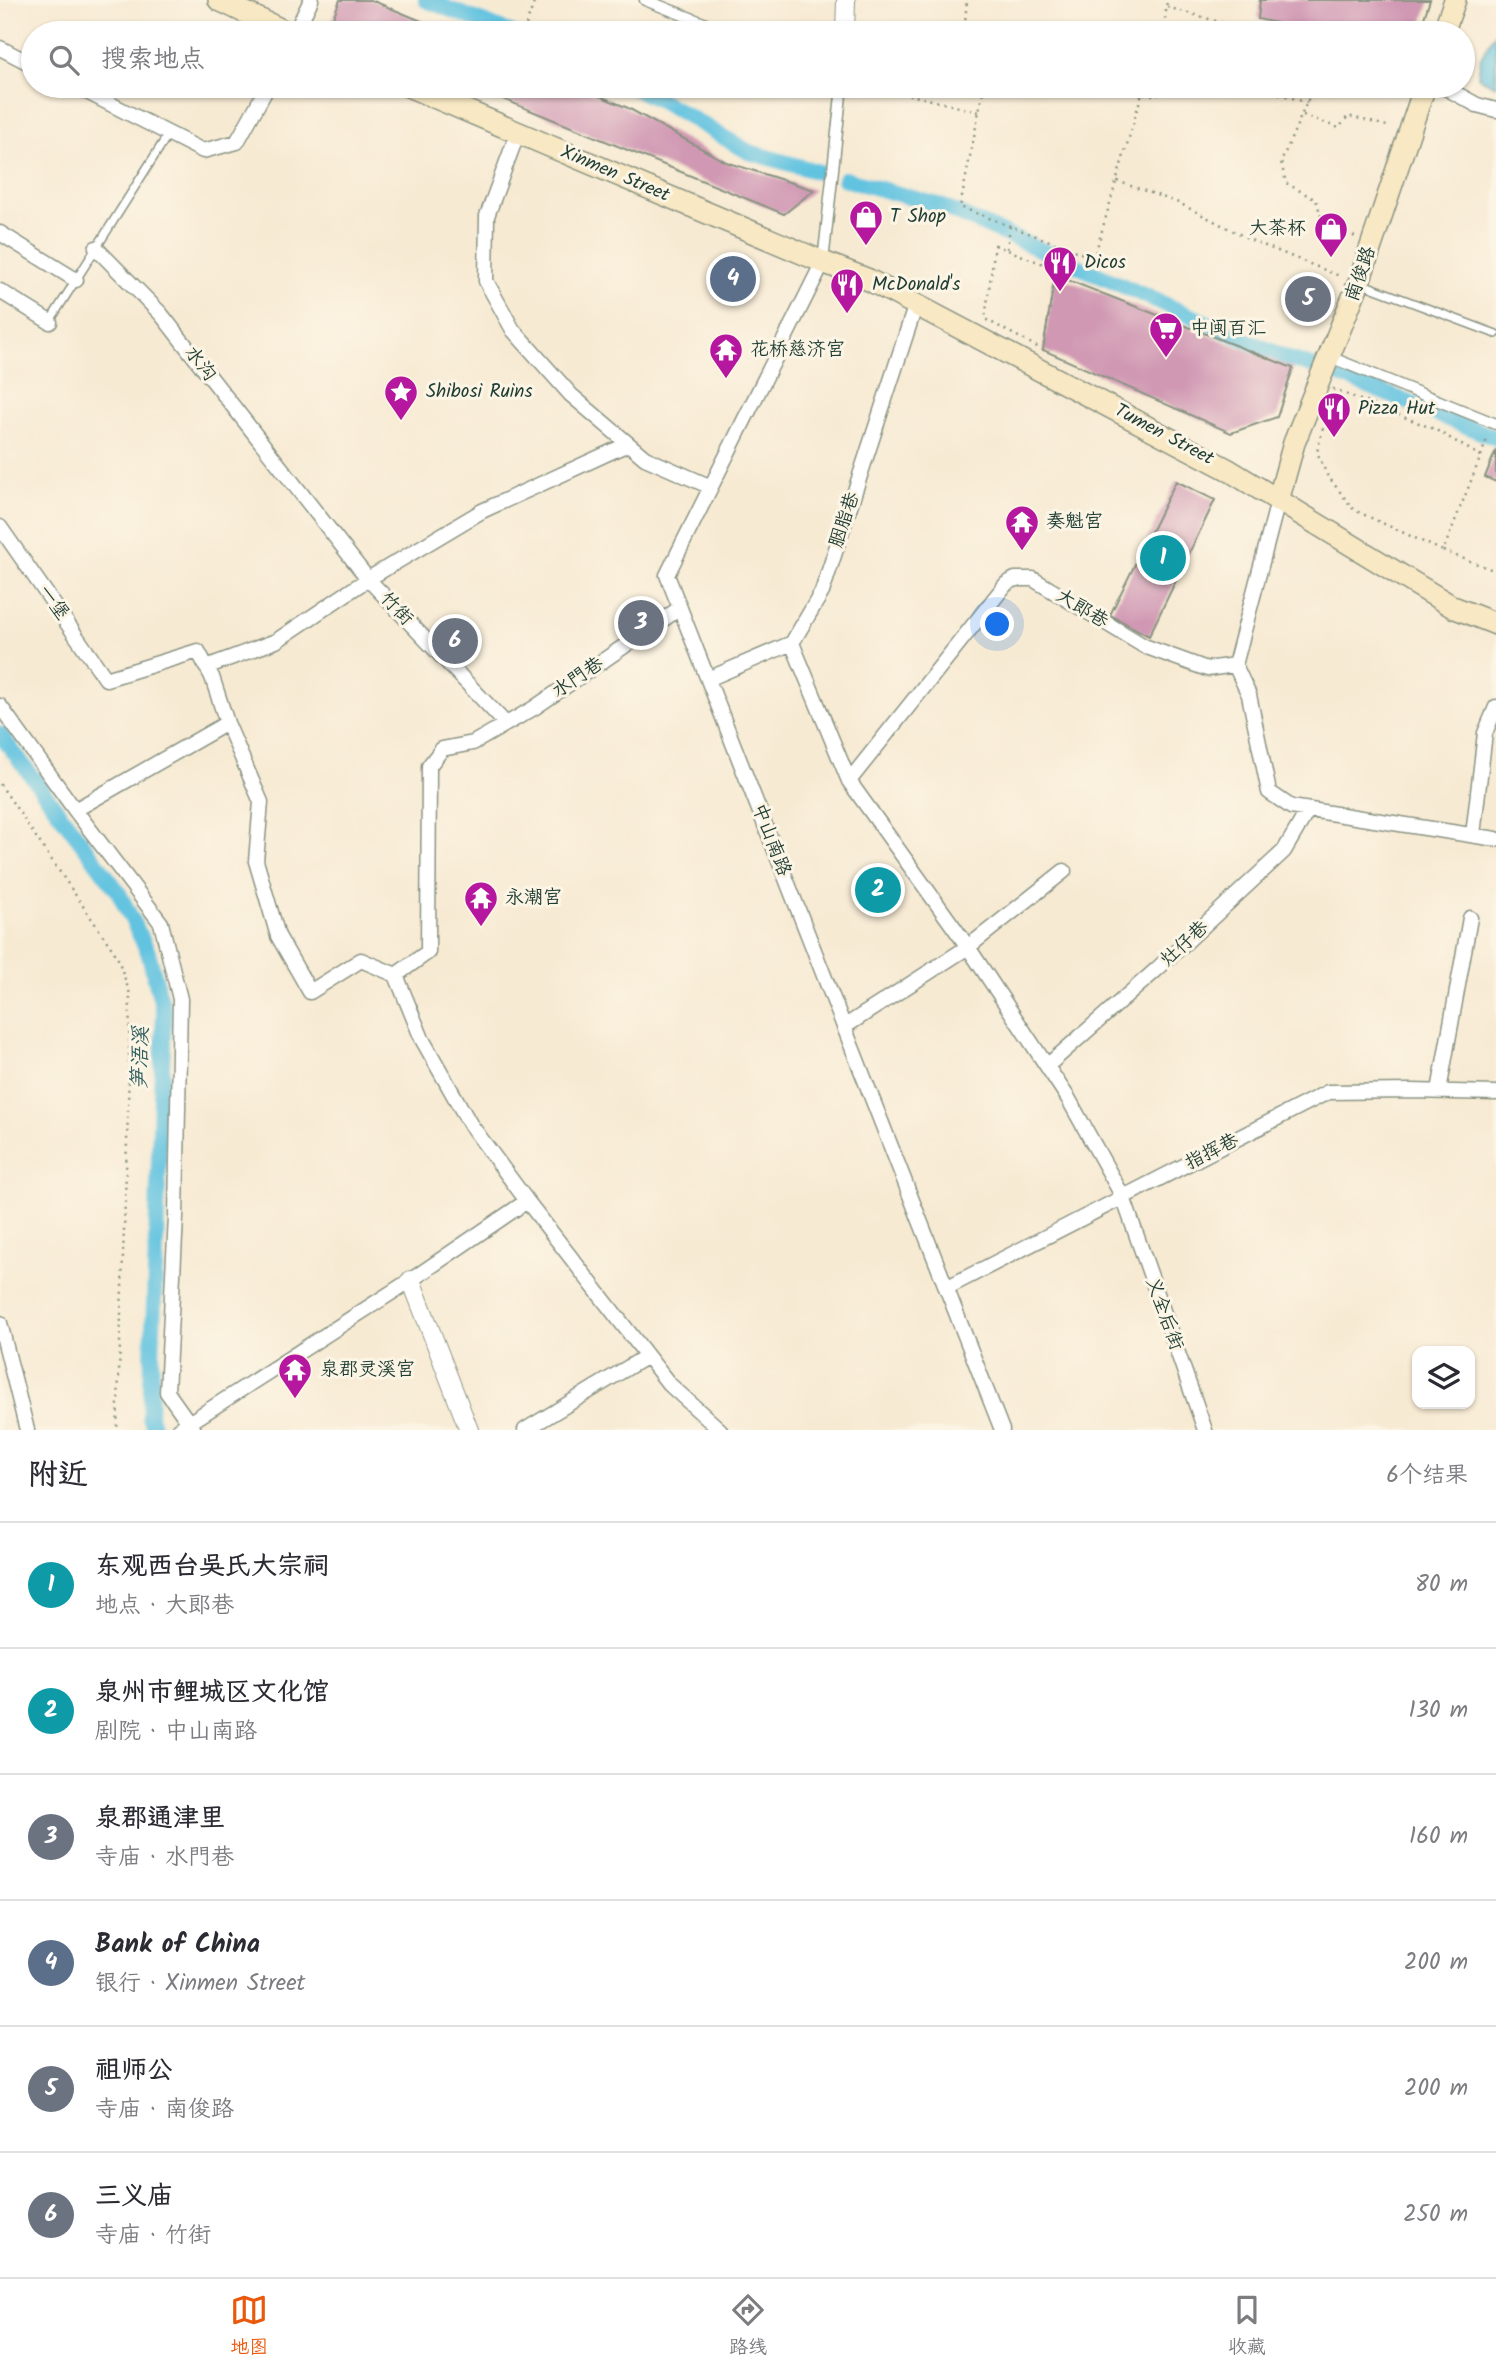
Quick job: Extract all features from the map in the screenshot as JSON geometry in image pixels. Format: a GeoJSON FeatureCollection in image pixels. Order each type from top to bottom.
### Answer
{"type":"FeatureCollection","features":[{"type":"Feature","properties":{"kind":"main road"},"geometry":{"type":"LineString","coordinates":[[219,0],[263,21]]}},
{"type":"Feature","properties":{"kind":"main road"},"geometry":{"type":"LineString","coordinates":[[1447,21],[1455,0]]}},
{"type":"Feature","properties":{"kind":"main road","name":"Xinmen Street"},"geometry":{"type":"LineString","coordinates":[[437,98],[823,262]]}},
{"type":"Feature","properties":{"kind":"main road","name":"南俊路"},"geometry":{"type":"LineString","coordinates":[[1278,501],[1294,443],[1359,282],[1421,98]]}},
{"type":"Feature","properties":{"kind":"main road","name":"Tumen Street"},"geometry":{"type":"LineString","coordinates":[[823,262],[869,280],[916,304],[1227,469],[1453,607],[1496,624]]}},
{"type":"Feature","properties":{"kind":"street"},"geometry":{"type":"LineString","coordinates":[[301,21],[311,0]]}},
{"type":"Feature","properties":{"kind":"street"},"geometry":{"type":"LineString","coordinates":[[645,0],[698,21]]}},
{"type":"Feature","properties":{"kind":"street"},"geometry":{"type":"LineString","coordinates":[[845,21],[846,0]]}},
{"type":"Feature","properties":{"kind":"street"},"geometry":{"type":"LineString","coordinates":[[0,48],[21,59]]}},
{"type":"Feature","properties":{"kind":"street"},"geometry":{"type":"LineString","coordinates":[[99,98],[203,150],[237,142],[261,98]]}},
{"type":"Feature","properties":{"kind":"street"},"geometry":{"type":"LineString","coordinates":[[823,262],[841,98]]}},
{"type":"Feature","properties":{"kind":"street"},"geometry":{"type":"LineString","coordinates":[[1464,98],[1496,110]]}},
{"type":"Feature","properties":{"kind":"street"},"geometry":{"type":"LineString","coordinates":[[518,132],[487,216],[486,281],[513,330],[571,395],[645,458],[711,487]]}},
{"type":"Feature","properties":{"kind":"street"},"geometry":{"type":"LineString","coordinates":[[0,233],[76,280]]}},
{"type":"Feature","properties":{"kind":"street","name":"水沟"},"geometry":{"type":"LineString","coordinates":[[96,248],[161,314],[295,487]]}},
{"type":"Feature","properties":{"kind":"street","name":"中山南路"},"geometry":{"type":"LineString","coordinates":[[823,262],[667,575],[1002,1430]]}},
{"type":"Feature","properties":{"kind":"street"},"geometry":{"type":"LineString","coordinates":[[0,291],[50,322]]}},
{"type":"Feature","properties":{"kind":"street","name":"胭脂巷"},"geometry":{"type":"LineString","coordinates":[[792,643],[821,592],[916,304]]}},
{"type":"Feature","properties":{"kind":"street"},"geometry":{"type":"LineString","coordinates":[[1330,357],[1495,423]]}},
{"type":"Feature","properties":{"kind":"street"},"geometry":{"type":"LineString","coordinates":[[628,444],[482,511],[368,579],[276,641],[206,667],[261,803],[256,861],[278,936],[310,992],[361,960],[396,975],[422,1039],[470,1124],[669,1384],[720,1430]]}},
{"type":"Feature","properties":{"kind":"street","name":"竹街"},"geometry":{"type":"LineString","coordinates":[[295,487],[368,579],[506,724]]}},
{"type":"Feature","properties":{"kind":"street"},"geometry":{"type":"LineString","coordinates":[[1278,501],[1235,665],[1249,695],[1269,792],[1291,807],[1496,839]]}},
{"type":"Feature","properties":{"kind":"street","name":"一堡"},"geometry":{"type":"LineString","coordinates":[[0,527],[106,680],[198,650],[206,667]]}},
{"type":"Feature","properties":{"kind":"street","name":"大郎巷"},"geometry":{"type":"LineString","coordinates":[[849,781],[1006,584],[1015,579],[1033,579],[1144,646],[1207,669],[1235,665]]}},
{"type":"Feature","properties":{"kind":"street","name":"水門巷"},"geometry":{"type":"LineString","coordinates":[[396,975],[428,952],[429,766],[442,749],[473,743],[534,708],[680,608]]}},
{"type":"Feature","properties":{"kind":"street"},"geometry":{"type":"LineString","coordinates":[[708,679],[792,643]]}},
{"type":"Feature","properties":{"kind":"street","name":"义全后街"},"geometry":{"type":"LineString","coordinates":[[792,643],[849,781],[968,947],[1068,1098],[1123,1197],[1205,1430]]}},
{"type":"Feature","properties":{"kind":"street"},"geometry":{"type":"LineString","coordinates":[[0,706],[161,923],[180,999],[176,1217],[167,1392],[185,1428],[527,1201]]}},
{"type":"Feature","properties":{"kind":"street"},"geometry":{"type":"LineString","coordinates":[[1473,835],[1485,733],[1496,707]]}},
{"type":"Feature","properties":{"kind":"street"},"geometry":{"type":"LineString","coordinates":[[75,810],[227,723]]}},
{"type":"Feature","properties":{"kind":"street","name":"灶仔巷"},"geometry":{"type":"LineString","coordinates":[[1046,1066],[1156,970],[1284,851],[1308,810]]}},
{"type":"Feature","properties":{"kind":"street"},"geometry":{"type":"LineString","coordinates":[[844,1027],[968,947],[1064,871]]}},
{"type":"Feature","properties":{"kind":"street"},"geometry":{"type":"LineString","coordinates":[[1439,1091],[1470,918]]}},
{"type":"Feature","properties":{"kind":"street","name":"指挥巷"},"geometry":{"type":"LineString","coordinates":[[946,1288],[1328,1092],[1496,1093]]}},
{"type":"Feature","properties":{"kind":"street"},"geometry":{"type":"LineString","coordinates":[[411,1280],[468,1430]]}},
{"type":"Feature","properties":{"kind":"street"},"geometry":{"type":"LineString","coordinates":[[0,1323],[27,1430]]}},
{"type":"Feature","properties":{"kind":"street"},"geometry":{"type":"LineString","coordinates":[[525,1430],[647,1356]]}},
{"type":"Feature","properties":{"kind":"lane"},"geometry":{"type":"LineString","coordinates":[[50,322],[169,133]]}},
{"type":"Feature","properties":{"kind":"lane"},"geometry":{"type":"LineString","coordinates":[[1359,282],[1496,334]]}},
{"type":"Feature","properties":{"kind":"path"},"geometry":{"type":"LineString","coordinates":[[527,21],[535,0]]}},
{"type":"Feature","properties":{"kind":"path"},"geometry":{"type":"LineString","coordinates":[[965,21],[967,0]]}},
{"type":"Feature","properties":{"kind":"path"},"geometry":{"type":"LineString","coordinates":[[1165,21],[1167,0]]}},
{"type":"Feature","properties":{"kind":"path"},"geometry":{"type":"LineString","coordinates":[[1167,7],[1215,21]]}},
{"type":"Feature","properties":{"kind":"path"},"geometry":{"type":"LineString","coordinates":[[923,98],[979,112]]}},
{"type":"Feature","properties":{"kind":"path"},"geometry":{"type":"LineString","coordinates":[[982,98],[960,206],[1094,258],[1141,98]]}},
{"type":"Feature","properties":{"kind":"path"},"geometry":{"type":"LineString","coordinates":[[1292,98],[1308,103]]}},
{"type":"Feature","properties":{"kind":"path"},"geometry":{"type":"LineString","coordinates":[[1310,98],[1281,162],[1286,183],[1316,200],[1324,225],[1372,244]]}},
{"type":"Feature","properties":{"kind":"path"},"geometry":{"type":"LineString","coordinates":[[1303,115],[1339,128],[1348,116],[1410,131]]}},
{"type":"Feature","properties":{"kind":"path"},"geometry":{"type":"LineString","coordinates":[[1117,180],[1179,203],[1253,242],[1313,267],[1359,282]]}},
{"type":"Feature","properties":{"kind":"path"},"geometry":{"type":"LineString","coordinates":[[1007,250],[1010,226]]}},
{"type":"Feature","properties":{"kind":"path"},"geometry":{"type":"LineString","coordinates":[[1050,266],[1055,243]]}},
{"type":"Feature","properties":{"kind":"path"},"geometry":{"type":"LineString","coordinates":[[995,245],[1007,250],[1056,268],[1043,350],[985,319],[995,245]]}},
{"type":"Feature","properties":{"kind":"path"},"geometry":{"type":"LineString","coordinates":[[1481,456],[1434,429],[1333,389],[1317,452],[1327,475],[1354,510],[1443,551],[1496,571]]}},
{"type":"Feature","properties":{"kind":"path"},"geometry":{"type":"LineString","coordinates":[[1443,551],[1495,423]]}},
{"type":"Feature","properties":{"kind":"path"},"geometry":{"type":"LineString","coordinates":[[0,784],[117,956],[130,994],[117,1430]]}},
{"type":"Feature","properties":{"kind":"water"},"geometry":{"type":"Polygon","coordinates":[[[1496,32],[1496,86],[1478,77],[1481,57],[1496,32]]]}},
{"type":"Feature","properties":{"kind":"building"},"geometry":{"type":"Polygon","coordinates":[[[340,0],[371,0],[421,21],[332,21],[340,0]]]}},
{"type":"Feature","properties":{"kind":"building"},"geometry":{"type":"Polygon","coordinates":[[[1260,0],[1430,0],[1423,21],[1258,19],[1260,0]]]}},
{"type":"Feature","properties":{"kind":"building"},"geometry":{"type":"Polygon","coordinates":[[[500,98],[604,98],[628,108],[726,162],[814,190],[784,214],[500,98]]]}},
{"type":"Feature","properties":{"kind":"building","name":"中闽百汇"},"geometry":{"type":"Polygon","coordinates":[[[1055,275],[1293,368],[1277,417],[1231,433],[1043,350],[1055,275]]]}},
{"type":"Feature","properties":{"kind":"building"},"geometry":{"type":"Polygon","coordinates":[[[1496,450],[1496,482],[1485,477],[1496,450]]]}},
{"type":"Feature","properties":{"kind":"building"},"geometry":{"type":"Polygon","coordinates":[[[1176,481],[1215,500],[1149,636],[1110,615],[1176,481]]]}},
{"type":"Feature","properties":{"kind":"waterway"},"geometry":{"type":"LineString","coordinates":[[426,0],[480,21]]}},
{"type":"Feature","properties":{"kind":"waterway"},"geometry":{"type":"LineString","coordinates":[[655,98],[749,152],[819,172]]}},
{"type":"Feature","properties":{"kind":"waterway"},"geometry":{"type":"LineString","coordinates":[[845,179],[941,206],[1287,358],[1312,366]]}},
{"type":"Feature","properties":{"kind":"waterway"},"geometry":{"type":"LineString","coordinates":[[1338,374],[1496,438]]}},
{"type":"Feature","properties":{"kind":"waterway","name":"笋浯溪"},"geometry":{"type":"LineString","coordinates":[[0,734],[118,891],[148,952],[164,1012],[150,1417],[155,1430]]}},
{"type":"Feature","properties":{"kind":"place","name":"T Shop"},"geometry":{"type":"Point","coordinates":[866,247]}},
{"type":"Feature","properties":{"kind":"place","name":"大茶杯"},"geometry":{"type":"Point","coordinates":[1331,259]}},
{"type":"Feature","properties":{"kind":"place","name":"Bank of China"},"geometry":{"type":"Point","coordinates":[733,279]}},
{"type":"Feature","properties":{"kind":"place","name":"Dicos"},"geometry":{"type":"Point","coordinates":[1060,293]}},
{"type":"Feature","properties":{"kind":"place","name":"祖师公"},"geometry":{"type":"Point","coordinates":[1308,299]}},
{"type":"Feature","properties":{"kind":"place","name":"McDonald's"},"geometry":{"type":"Point","coordinates":[847,315]}},
{"type":"Feature","properties":{"kind":"place","name":"中闽百汇"},"geometry":{"type":"Point","coordinates":[1166,359]}},
{"type":"Feature","properties":{"kind":"place","name":"花桥慈济宫"},"geometry":{"type":"Point","coordinates":[726,380]}},
{"type":"Feature","properties":{"kind":"place","name":"Shibosi Ruins"},"geometry":{"type":"Point","coordinates":[401,422]}},
{"type":"Feature","properties":{"kind":"place","name":"Pizza Hut"},"geometry":{"type":"Point","coordinates":[1334,439]}},
{"type":"Feature","properties":{"kind":"place","name":"奏魁宫"},"geometry":{"type":"Point","coordinates":[1022,552]}},
{"type":"Feature","properties":{"kind":"place","name":"东观西台吴氏大宗祠"},"geometry":{"type":"Point","coordinates":[1163,558]}},
{"type":"Feature","properties":{"kind":"place","name":"泉郡通津里"},"geometry":{"type":"Point","coordinates":[641,623]}},
{"type":"Feature","properties":{"kind":"place","name":"三义庙"},"geometry":{"type":"Point","coordinates":[455,641]}},
{"type":"Feature","properties":{"kind":"place","name":"泉州市鲤城区文化馆"},"geometry":{"type":"Point","coordinates":[878,890]}},
{"type":"Feature","properties":{"kind":"place","name":"永潮宫"},"geometry":{"type":"Point","coordinates":[481,928]}},
{"type":"Feature","properties":{"kind":"place","name":"泉郡灵溪宫"},"geometry":{"type":"Point","coordinates":[295,1400]}}]}
